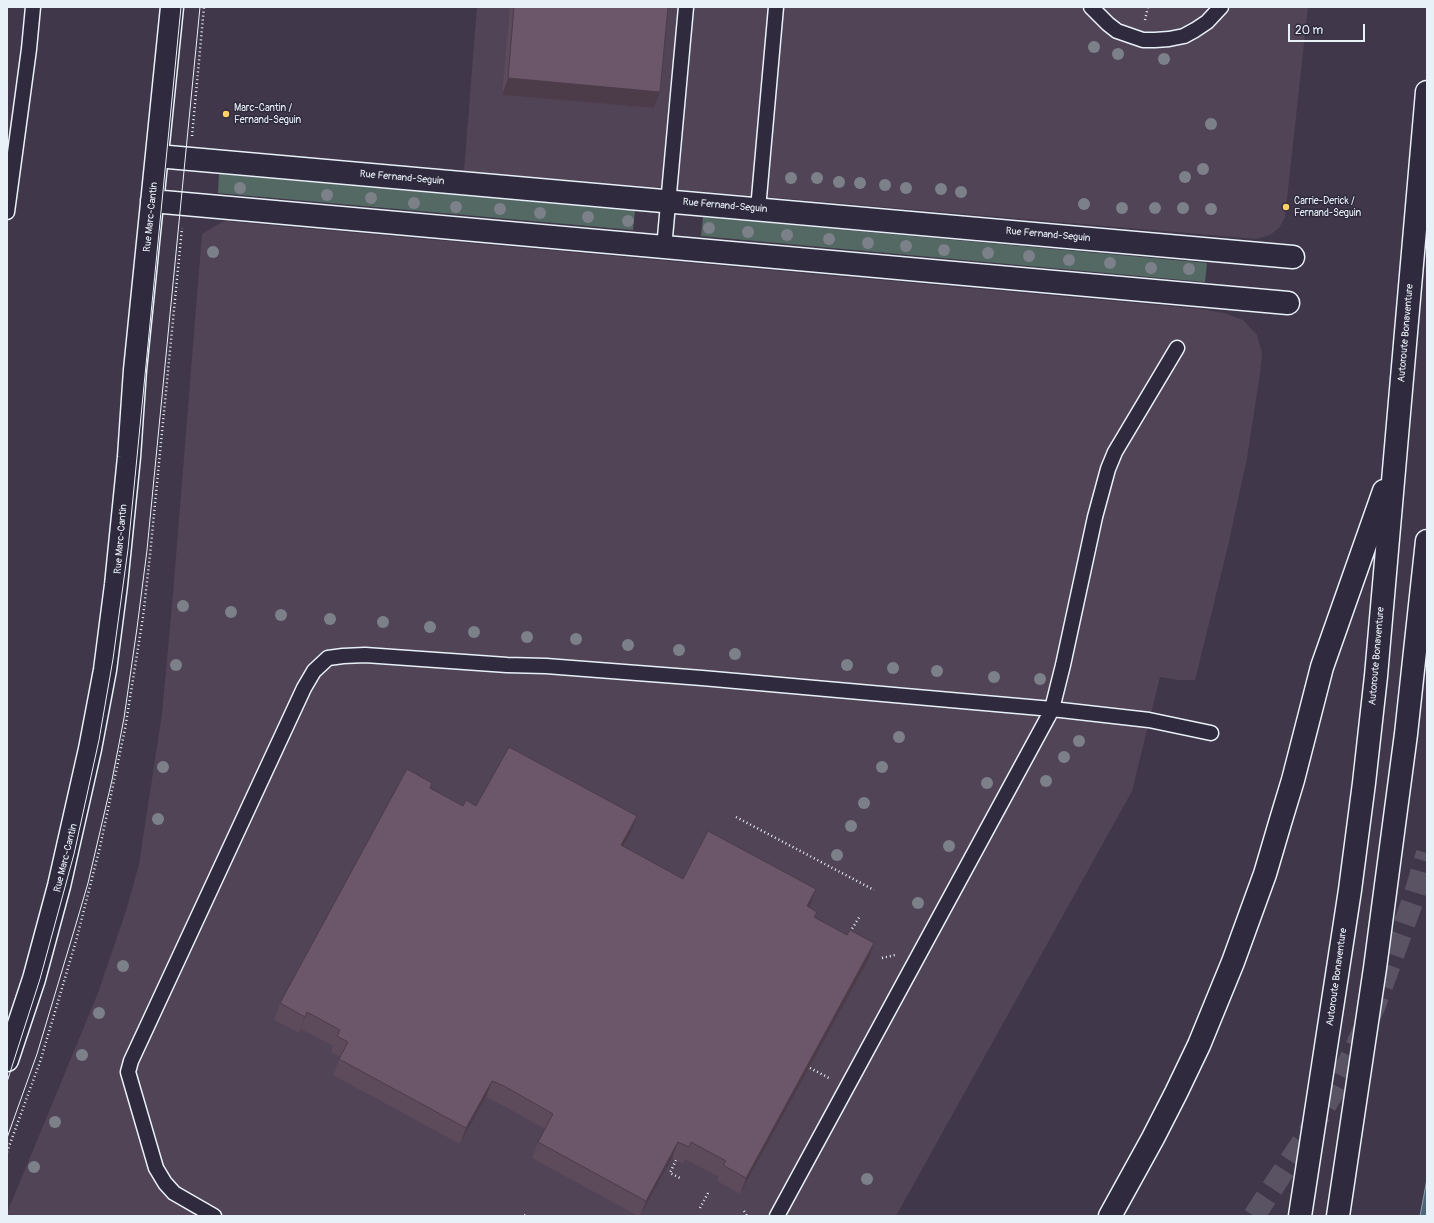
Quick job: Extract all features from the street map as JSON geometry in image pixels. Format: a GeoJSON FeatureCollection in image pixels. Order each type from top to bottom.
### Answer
{"type":"FeatureCollection","features":[{"type":"Feature","properties":{"kind":"main road","name":"Rue Marc-Cantin"},"geometry":{"type":"LineString","coordinates":[[7,1060],[34,979],[63,871],[90,749],[105,670],[118,569],[129,457],[135,370],[172,7]]}},
{"type":"Feature","properties":{"kind":"main road","name":"Autoroute Bonaventure"},"geometry":{"type":"LineString","coordinates":[[1300,1216],[1346,913],[1364,783],[1376,676],[1427,92]]}},
{"type":"Feature","properties":{"kind":"main road","name":"Rue Fernand-Seguin"},"geometry":{"type":"LineString","coordinates":[[157,156],[1293,257]]}},
{"type":"Feature","properties":{"kind":"main road"},"geometry":{"type":"LineString","coordinates":[[152,202],[1288,303]]}},
{"type":"Feature","properties":{"kind":"main road"},"geometry":{"type":"LineString","coordinates":[[1110,1216],[1176,1093],[1199,1045],[1233,962],[1265,874],[1299,759],[1322,667],[1395,460]]}},
{"type":"Feature","properties":{"kind":"main road"},"geometry":{"type":"LineString","coordinates":[[1338,1216],[1375,968],[1406,734],[1427,542]]}},
{"type":"Feature","properties":{"kind":"lane"},"geometry":{"type":"LineString","coordinates":[[7,212],[29,49],[33,7]]}},
{"type":"Feature","properties":{"kind":"lane"},"geometry":{"type":"LineString","coordinates":[[664,248],[686,7]]}},
{"type":"Feature","properties":{"kind":"lane"},"geometry":{"type":"LineString","coordinates":[[758,209],[776,7]]}},
{"type":"Feature","properties":{"kind":"lane"},"geometry":{"type":"LineString","coordinates":[[1091,7],[1117,31],[1143,40],[1169,39],[1184,36],[1207,22],[1221,7]]}},
{"type":"Feature","properties":{"kind":"lane"},"geometry":{"type":"LineString","coordinates":[[777,1216],[1052,709],[1095,518],[1108,469],[1115,452],[1177,348]]}},
{"type":"Feature","properties":{"kind":"lane"},"geometry":{"type":"LineString","coordinates":[[214,1216],[174,1193],[165,1183],[156,1168],[128,1072],[131,1061],[304,688],[314,671],[328,658],[365,655],[507,665],[546,666],[1052,709],[1150,720],[1211,733]]}},
{"type":"Feature","properties":{"kind":"path"},"geometry":{"type":"LineString","coordinates":[[194,116],[204,7]]}},
{"type":"Feature","properties":{"kind":"path"},"geometry":{"type":"LineString","coordinates":[[1144,26],[1148,7]]}},
{"type":"Feature","properties":{"kind":"path"},"geometry":{"type":"LineString","coordinates":[[7,1152],[40,1062],[76,942],[100,847],[125,729],[143,617],[182,232]]}},
{"type":"Feature","properties":{"kind":"path"},"geometry":{"type":"LineString","coordinates":[[736,817],[874,890]]}},
{"type":"Feature","properties":{"kind":"path"},"geometry":{"type":"LineString","coordinates":[[847,938],[860,916]]}},
{"type":"Feature","properties":{"kind":"path"},"geometry":{"type":"LineString","coordinates":[[810,1068],[822,1074]]}},
{"type":"Feature","properties":{"kind":"path"},"geometry":{"type":"LineString","coordinates":[[676,1160],[670,1173],[680,1178]]}},
{"type":"Feature","properties":{"kind":"path"},"geometry":{"type":"LineString","coordinates":[[700,1208],[708,1193]]}},
{"type":"Feature","properties":{"kind":"path"},"geometry":{"type":"LineString","coordinates":[[744,1211],[747,1216]]}},
{"type":"Feature","properties":{"kind":"shaded area"},"geometry":{"type":"Polygon","coordinates":[[[477,7],[1308,7],[1285,217],[1279,228],[1270,235],[1257,239],[464,171],[477,7]]]}},
{"type":"Feature","properties":{"kind":"shaded area"},"geometry":{"type":"Polygon","coordinates":[[[224,221],[1201,309],[1224,313],[1243,320],[1257,335],[1262,353],[1247,458],[1228,546],[1195,680],[1179,680],[1160,677],[1132,791],[896,1216],[7,1216],[98,993],[127,908],[139,864],[162,714],[202,234],[224,221]]]}},
{"type":"Feature","properties":{"kind":"green space"},"geometry":{"type":"Polygon","coordinates":[[[219,174],[635,211],[633,230],[218,193],[219,174]]]}},
{"type":"Feature","properties":{"kind":"green space"},"geometry":{"type":"Polygon","coordinates":[[[703,217],[1207,263],[1205,282],[701,236],[703,217]]]}},
{"type":"Feature","properties":{"kind":"water"},"geometry":{"type":"Polygon","coordinates":[[[1427,1179],[1427,1216],[1420,1216],[1427,1179]]]}},
{"type":"Feature","properties":{"kind":"building"},"geometry":{"type":"Polygon","coordinates":[[[514,7],[668,7],[660,92],[508,78],[514,7]]]}},
{"type":"Feature","properties":{"kind":"building"},"geometry":{"type":"Polygon","coordinates":[[[509,747],[637,816],[621,845],[683,879],[708,831],[816,889],[807,906],[817,912],[814,917],[847,935],[850,930],[874,943],[746,1178],[723,1165],[726,1161],[691,1142],[689,1147],[678,1142],[646,1201],[538,1142],[553,1114],[504,1086],[492,1081],[466,1128],[339,1059],[348,1042],[337,1036],[340,1030],[307,1012],[305,1017],[280,1003],[407,769],[432,783],[430,788],[463,806],[466,800],[476,806],[509,747]]]}},
{"type":"Feature","properties":{"kind":"tunnel"},"geometry":{"type":"LineString","coordinates":[[1254,1216],[1334,1091],[1355,1049],[1375,1005],[1389,967],[1414,897],[1427,853]]}},
{"type":"Feature","properties":{"kind":"tram line"},"geometry":{"type":"LineString","coordinates":[[7,1082],[40,979],[74,854],[99,740],[113,659],[128,549],[181,7]]}},
{"type":"Feature","properties":{"kind":"tram line"},"geometry":{"type":"LineString","coordinates":[[7,1138],[37,1054],[88,883],[112,780],[124,718],[147,550],[200,7]]}},
{"type":"Feature","properties":{"kind":"place","name":"Marc-Cantin / Fernand-Seguin"},"geometry":{"type":"Point","coordinates":[226,114]}},
{"type":"Feature","properties":{"kind":"place","name":"Carrie-Derick / Fernand-Seguin"},"geometry":{"type":"Point","coordinates":[1286,207]}}]}
